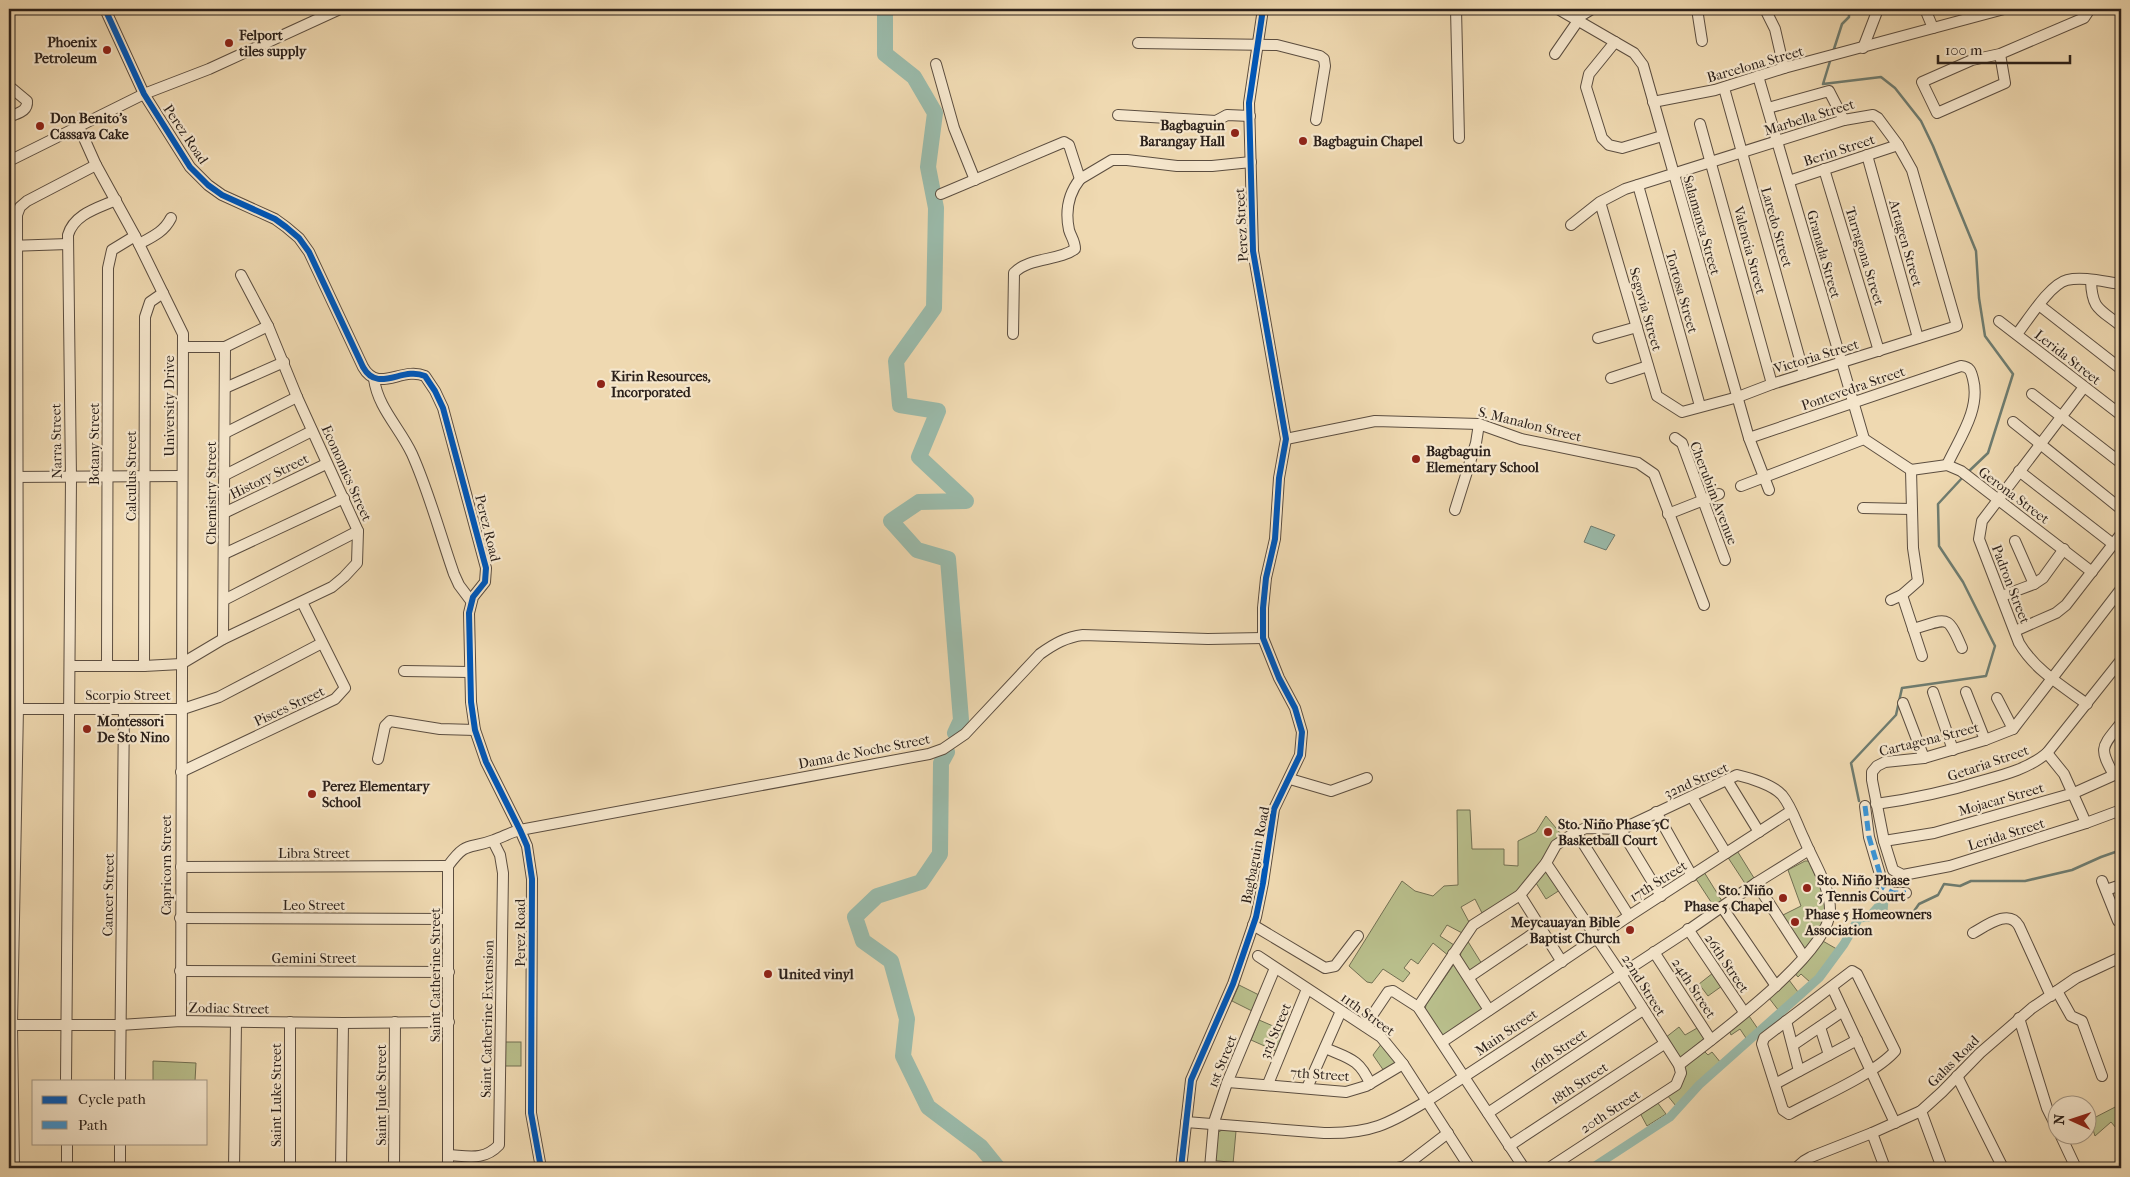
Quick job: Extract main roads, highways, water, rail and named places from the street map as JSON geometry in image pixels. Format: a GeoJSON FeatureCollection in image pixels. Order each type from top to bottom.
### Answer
{"type":"FeatureCollection","features":[{"type":"Feature","properties":{"kind":"waterway"},"geometry":{"type":"LineString","coordinates":[[885,9],[885,54],[914,77],[935,113],[928,167],[936,208],[934,308],[896,361],[900,405],[938,411],[919,457],[966,501],[919,502],[891,521],[917,550],[948,559],[961,720],[955,733]]}},
{"type":"Feature","properties":{"kind":"waterway"},"geometry":{"type":"LineString","coordinates":[[1833,52],[1842,24],[1849,17],[1849,9]]}},
{"type":"Feature","properties":{"kind":"waterway"},"geometry":{"type":"LineString","coordinates":[[1831,58],[1823,84],[1881,77],[1895,88],[1921,121],[1976,251],[1979,298],[1985,336],[2013,374],[1988,453],[1967,473]]}},
{"type":"Feature","properties":{"kind":"waterway"},"geometry":{"type":"LineString","coordinates":[[1859,801],[1851,763],[1896,715],[1902,688],[1986,676],[1995,646],[1963,582],[1939,546],[1938,504],[1963,477]]}},
{"type":"Feature","properties":{"kind":"waterway"},"geometry":{"type":"LineString","coordinates":[[947,752],[941,763],[940,854],[921,882],[877,896],[855,917],[863,941],[891,961],[907,1019],[903,1056],[928,1107],[981,1147],[998,1168]]}},
{"type":"Feature","properties":{"kind":"waterway"},"geometry":{"type":"LineString","coordinates":[[1883,911],[1897,917],[1912,914],[1919,904],[1938,895],[1944,884],[1960,886],[1971,881],[2025,881],[2072,870],[2121,850]]}},
{"type":"Feature","properties":{"kind":"waterway"},"geometry":{"type":"LineString","coordinates":[[1592,1168],[1670,1117],[1699,1085],[1819,978],[1844,944],[1859,918],[1869,917],[1878,907],[1883,911],[1884,900],[1878,881]]}},
{"type":"Feature","properties":{"kind":"place","name":"Felport tiles supply"},"geometry":{"type":"Point","coordinates":[229,43]}},
{"type":"Feature","properties":{"kind":"place","name":"Phoenix Petroleum"},"geometry":{"type":"Point","coordinates":[107,50]}},
{"type":"Feature","properties":{"kind":"place","name":"Don Benito's Cassava Cake"},"geometry":{"type":"Point","coordinates":[40,126]}},
{"type":"Feature","properties":{"kind":"place","name":"Bagbaguin Barangay Hall"},"geometry":{"type":"Point","coordinates":[1235,133]}},
{"type":"Feature","properties":{"kind":"place","name":"Bagbaguin Chapel"},"geometry":{"type":"Point","coordinates":[1303,141]}},
{"type":"Feature","properties":{"kind":"place","name":"Kirin Resources, Incorporated"},"geometry":{"type":"Point","coordinates":[601,384]}},
{"type":"Feature","properties":{"kind":"place","name":"Bagbaguin Elementary School"},"geometry":{"type":"Point","coordinates":[1416,459]}},
{"type":"Feature","properties":{"kind":"place","name":"Montessori De Sto Nino"},"geometry":{"type":"Point","coordinates":[87,729]}},
{"type":"Feature","properties":{"kind":"place","name":"Perez Elementary School"},"geometry":{"type":"Point","coordinates":[312,794]}},
{"type":"Feature","properties":{"kind":"place","name":"Sto. Niño Phase 5C Basketball Court"},"geometry":{"type":"Point","coordinates":[1548,832]}},
{"type":"Feature","properties":{"kind":"place","name":"Sto. Niño Phase 5 Tennis Court"},"geometry":{"type":"Point","coordinates":[1807,888]}},
{"type":"Feature","properties":{"kind":"place","name":"Sto. Niño Phase 5 Chapel"},"geometry":{"type":"Point","coordinates":[1783,898]}},
{"type":"Feature","properties":{"kind":"place","name":"Phase 5 Homeowners Association"},"geometry":{"type":"Point","coordinates":[1795,922]}},
{"type":"Feature","properties":{"kind":"place","name":"Meycauayan Bible Baptist Church"},"geometry":{"type":"Point","coordinates":[1630,930]}},
{"type":"Feature","properties":{"kind":"place","name":"United vinyl"},"geometry":{"type":"Point","coordinates":[768,974]}}]}
